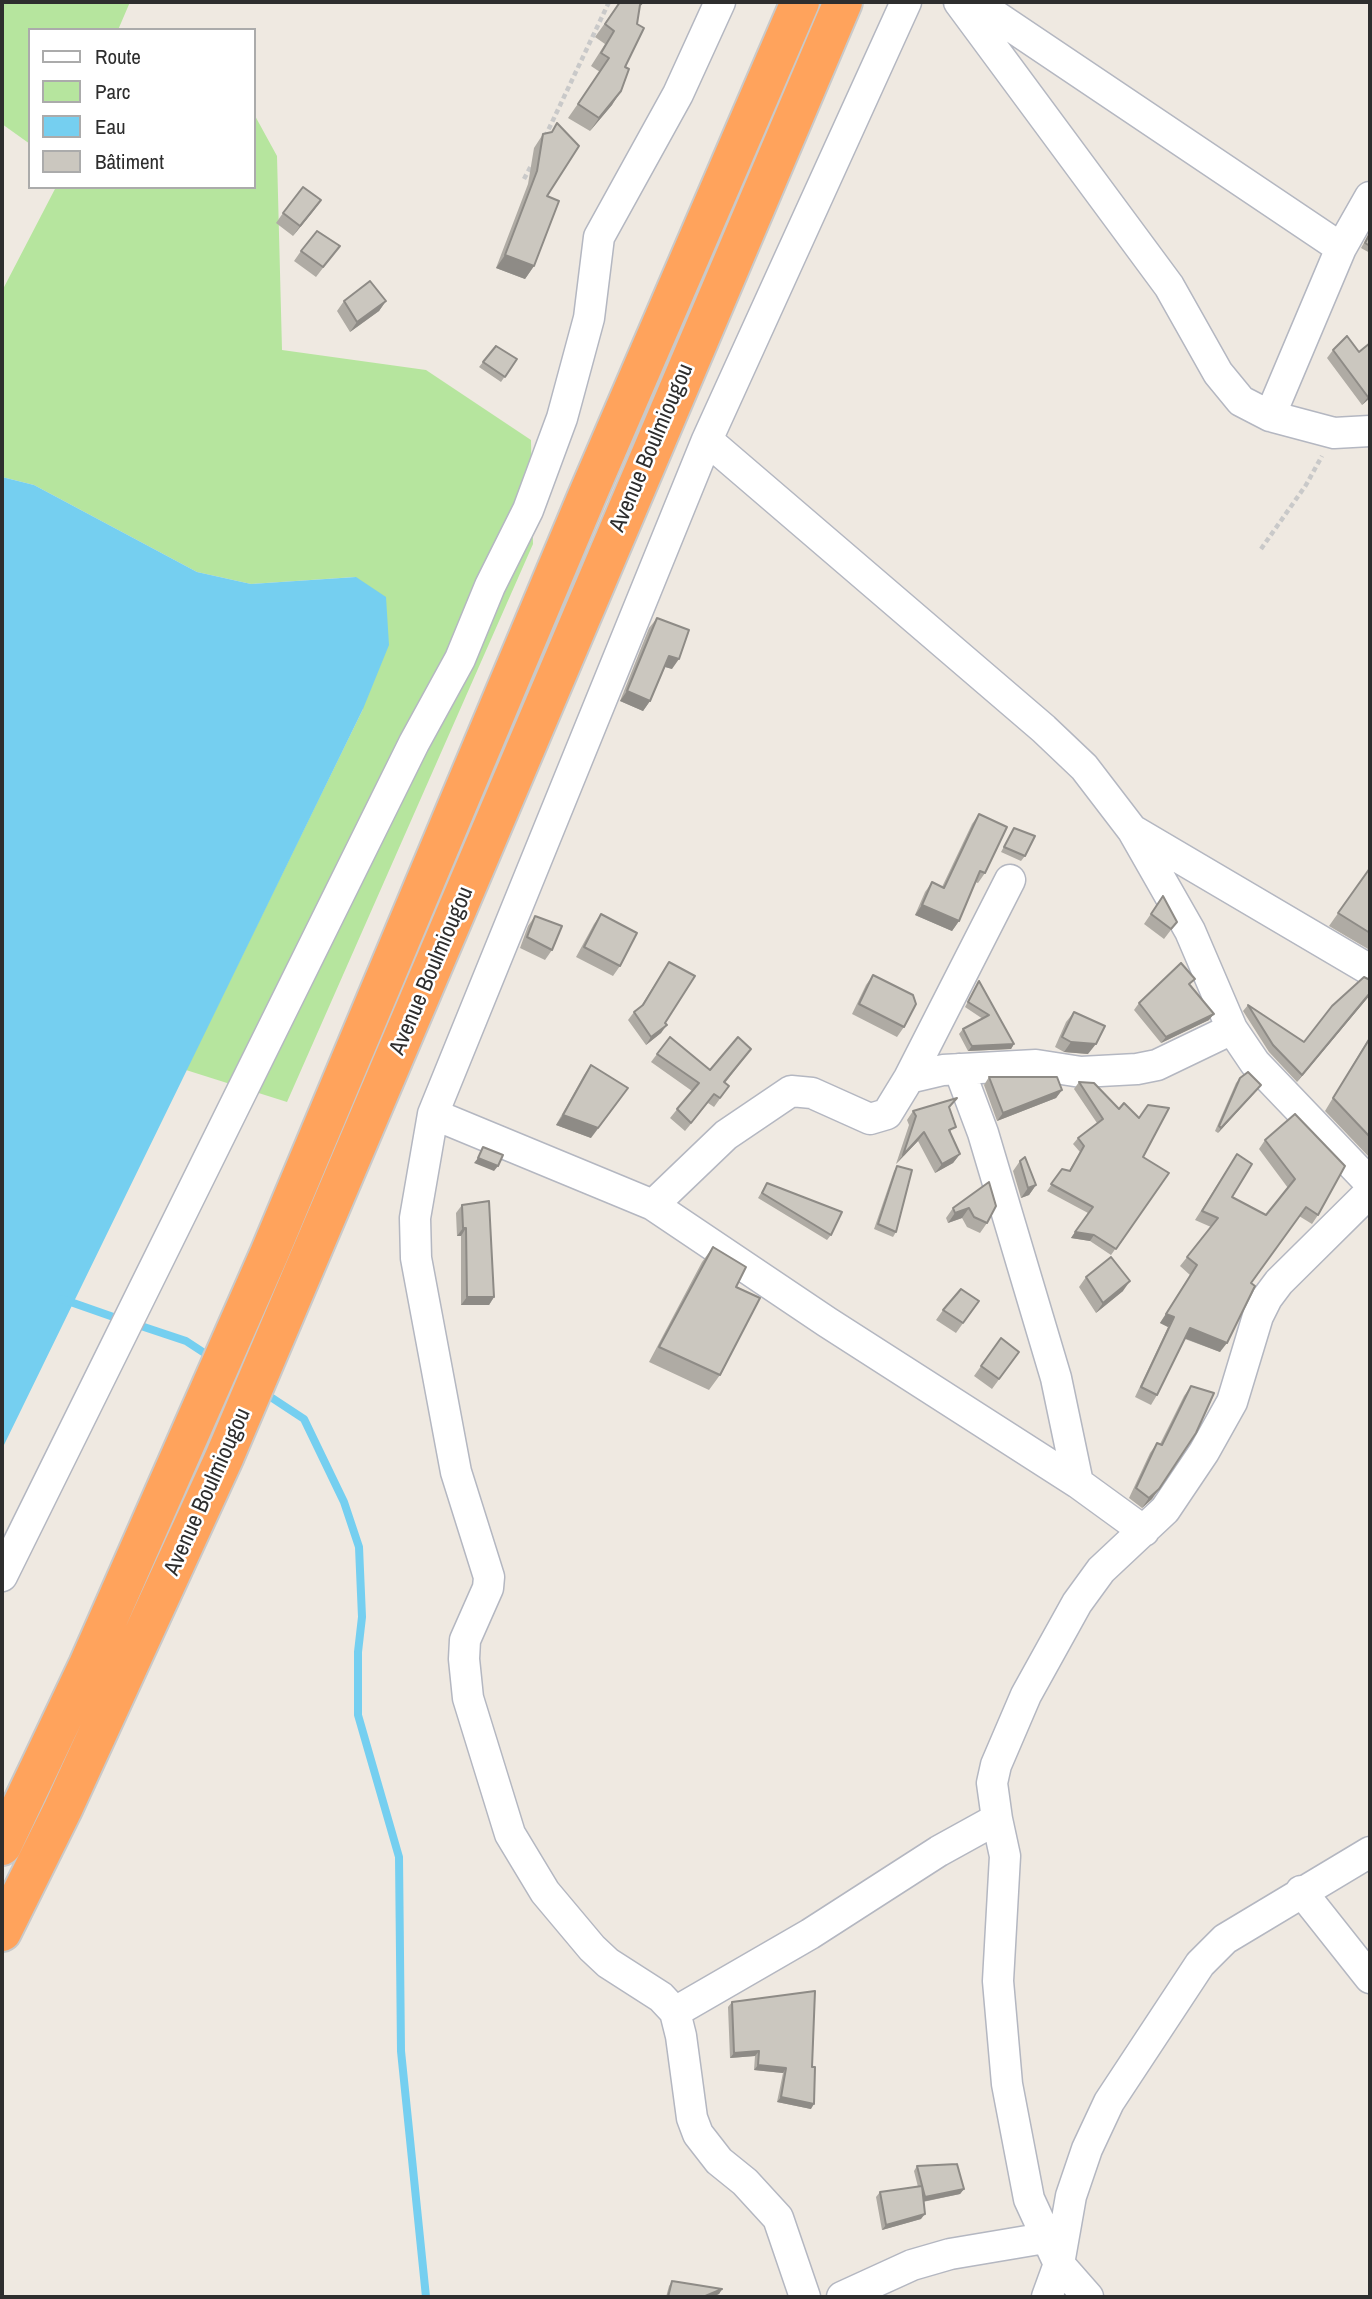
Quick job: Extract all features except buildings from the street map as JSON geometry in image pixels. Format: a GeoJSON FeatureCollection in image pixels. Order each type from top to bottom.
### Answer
{"type":"FeatureCollection","features":[{"type":"Feature","properties":{"kind":"highway","name":"Avenue Boulmiougou"},"geometry":{"type":"LineString","coordinates":[[2,1846],[50,1750],[269,1254],[576,522],[800,2]]}},
{"type":"Feature","properties":{"kind":"highway","name":"Avenue Boulmiougou"},"geometry":{"type":"LineString","coordinates":[[2,1932],[63,1809],[224,1458],[307,1269],[664,418],[843,2]]}},
{"type":"Feature","properties":{"kind":"street"},"geometry":{"type":"LineString","coordinates":[[2,1576],[414,743],[460,659],[490,586],[528,510],[562,418],[589,317],[599,237],[678,94],[720,2]]}},
{"type":"Feature","properties":{"kind":"street"},"geometry":{"type":"LineString","coordinates":[[806,2297],[778,2218],[755,2192],[719,2161],[698,2134],[692,2118],[681,2036],[675,2012],[661,1997],[608,1963],[592,1948],[545,1892],[521,1857],[510,1834],[468,1698],[465,1640],[488,1588],[489,1577],[456,1472],[416,1258],[415,1218],[433,1114],[707,440],[905,2]]}},
{"type":"Feature","properties":{"kind":"street"},"geometry":{"type":"LineString","coordinates":[[959,2],[1169,286],[1218,373],[1241,401],[1270,416],[1334,433],[1370,431]]}},
{"type":"Feature","properties":{"kind":"street"},"geometry":{"type":"LineString","coordinates":[[975,2],[1341,248]]}},
{"type":"Feature","properties":{"kind":"street"},"geometry":{"type":"LineString","coordinates":[[1270,416],[1341,248],[1370,197]]}},
{"type":"Feature","properties":{"kind":"street"},"geometry":{"type":"LineString","coordinates":[[707,440],[1044,729],[1084,767],[1133,831],[1190,931],[1232,1029],[1283,1095],[1370,1183]]}},
{"type":"Feature","properties":{"kind":"street"},"geometry":{"type":"LineString","coordinates":[[1133,831],[1370,970]]}},
{"type":"Feature","properties":{"kind":"street"},"geometry":{"type":"LineString","coordinates":[[653,1205],[726,1135],[790,1091],[813,1093],[870,1119],[880,1118],[894,1105],[909,1078],[1010,880]]}},
{"type":"Feature","properties":{"kind":"street"},"geometry":{"type":"LineString","coordinates":[[909,1078],[958,1069],[1036,1065],[1081,1072],[1137,1069],[1157,1065],[1232,1029]]}},
{"type":"Feature","properties":{"kind":"street"},"geometry":{"type":"LineString","coordinates":[[958,1069],[983,1133],[1056,1378],[1078,1483]]}},
{"type":"Feature","properties":{"kind":"street"},"geometry":{"type":"LineString","coordinates":[[433,1114],[653,1205],[827,1322],[1078,1483],[1144,1531]]}},
{"type":"Feature","properties":{"kind":"street"},"geometry":{"type":"LineString","coordinates":[[1088,2297],[1059,2264],[1029,2199],[1007,2084],[998,1981],[1005,1856],[992,1783],[996,1765],[1026,1695],[1087,1586],[1119,1551],[1144,1531],[1183,1486],[1223,1422],[1237,1390],[1258,1316],[1267,1298],[1294,1266],[1370,1192]]}},
{"type":"Feature","properties":{"kind":"street"},"geometry":{"type":"LineString","coordinates":[[675,2012],[810,1934],[939,1851],[997,1819]]}},
{"type":"Feature","properties":{"kind":"street"},"geometry":{"type":"LineString","coordinates":[[1047,2297],[1059,2264],[1071,2196],[1087,2149],[1110,2102],[1200,1964],[1225,1939],[1370,1852]]}},
{"type":"Feature","properties":{"kind":"street"},"geometry":{"type":"LineString","coordinates":[[1301,1891],[1370,1978]]}},
{"type":"Feature","properties":{"kind":"street"},"geometry":{"type":"LineString","coordinates":[[842,2297],[912,2265],[950,2254],[1045,2238]]}},
{"type":"Feature","properties":{"kind":"path"},"geometry":{"type":"LineString","coordinates":[[541,145],[609,2]]}},
{"type":"Feature","properties":{"kind":"path"},"geometry":{"type":"LineString","coordinates":[[524,179],[535,157]]}},
{"type":"Feature","properties":{"kind":"path"},"geometry":{"type":"LineString","coordinates":[[1261,549],[1306,485],[1334,433]]}},
{"type":"Feature","properties":{"kind":"green space"},"geometry":{"type":"Polygon","coordinates":[[[2,2],[130,2],[119,28],[28,28],[28,143],[2,124],[2,2]]]}},
{"type":"Feature","properties":{"kind":"green space"},"geometry":{"type":"Polygon","coordinates":[[[256,118],[277,156],[282,350],[426,370],[531,440],[533,544],[287,1102],[186,1070],[363,709],[355,577],[251,584],[197,572],[34,485],[2,477],[2,291],[55,189],[256,189],[256,118]]]}},
{"type":"Feature","properties":{"kind":"water"},"geometry":{"type":"Polygon","coordinates":[[[2,477],[34,485],[197,572],[251,584],[356,577],[386,597],[389,645],[363,709],[2,1449],[2,477]]]}},
{"type":"Feature","properties":{"kind":"waterway"},"geometry":{"type":"LineString","coordinates":[[62,1299],[122,1320]]}},
{"type":"Feature","properties":{"kind":"waterway"},"geometry":{"type":"LineString","coordinates":[[135,1324],[186,1341],[212,1358]]}},
{"type":"Feature","properties":{"kind":"waterway"},"geometry":{"type":"LineString","coordinates":[[263,1392],[304,1419],[344,1502],[359,1547],[362,1617],[358,1652],[358,1715],[399,1857],[401,2051],[426,2297]]}}]}
